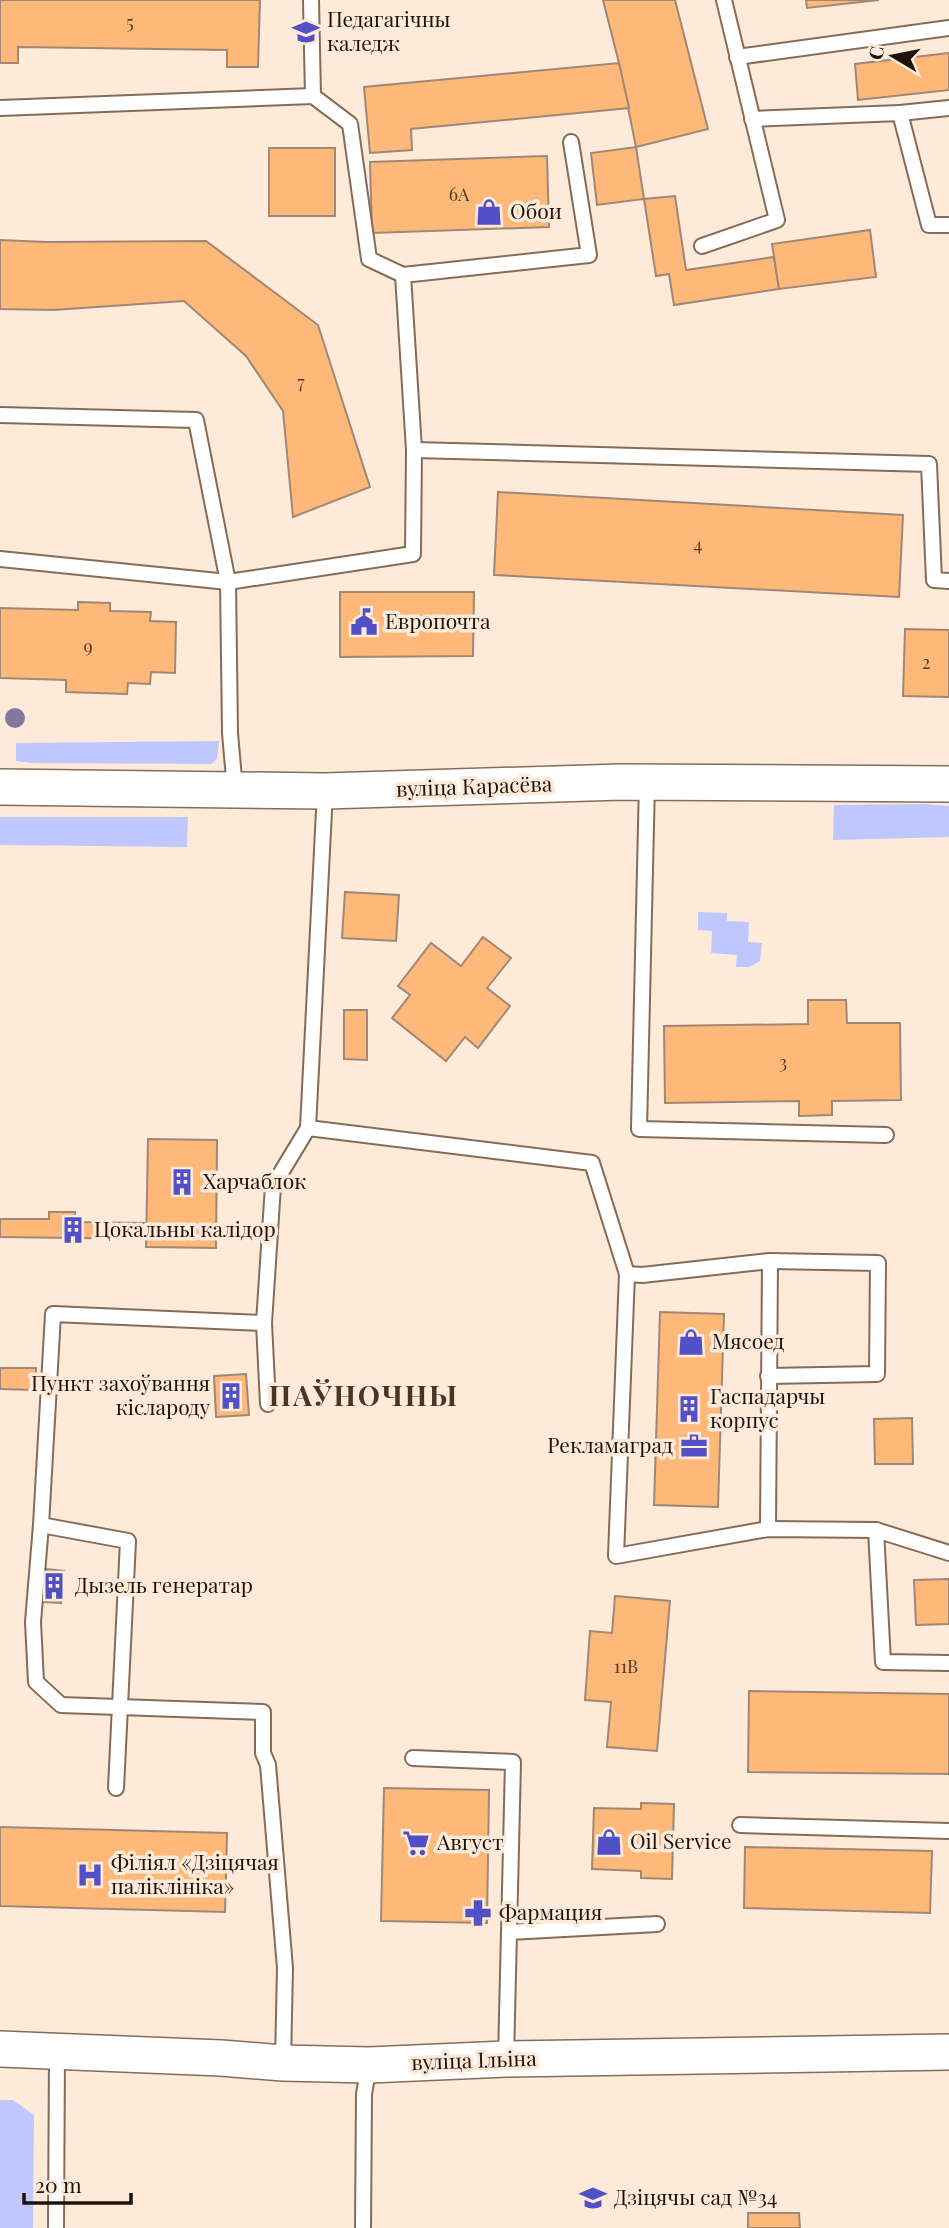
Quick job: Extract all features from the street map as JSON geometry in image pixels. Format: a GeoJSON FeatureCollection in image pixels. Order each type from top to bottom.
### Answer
{"type":"FeatureCollection","features":[{"type":"Feature","properties":{"kind":"street","name":"вуліца Карасёва"},"geometry":{"type":"LineString","coordinates":[[0,787],[236,792],[646,782],[949,784]]}},
{"type":"Feature","properties":{"kind":"street","name":"вуліца Ільіна"},"geometry":{"type":"LineString","coordinates":[[0,2049],[57,2049],[283,2063],[369,2065],[506,2059],[949,2052]]}},
{"type":"Feature","properties":{"kind":"lane"},"geometry":{"type":"LineString","coordinates":[[312,0],[313,96]]}},
{"type":"Feature","properties":{"kind":"lane"},"geometry":{"type":"LineString","coordinates":[[702,246],[777,220],[724,0]]}},
{"type":"Feature","properties":{"kind":"lane"},"geometry":{"type":"LineString","coordinates":[[737,57],[949,27]]}},
{"type":"Feature","properties":{"kind":"lane"},"geometry":{"type":"LineString","coordinates":[[0,108],[313,96],[350,124],[369,258],[403,275],[589,255],[571,142]]}},
{"type":"Feature","properties":{"kind":"lane"},"geometry":{"type":"LineString","coordinates":[[752,119],[900,113],[949,108]]}},
{"type":"Feature","properties":{"kind":"lane"},"geometry":{"type":"LineString","coordinates":[[900,113],[929,225],[949,225]]}},
{"type":"Feature","properties":{"kind":"lane"},"geometry":{"type":"LineString","coordinates":[[0,559],[228,582],[413,554],[414,450],[403,275]]}},
{"type":"Feature","properties":{"kind":"lane"},"geometry":{"type":"LineString","coordinates":[[0,415],[195,420],[228,582],[230,733],[236,792]]}},
{"type":"Feature","properties":{"kind":"lane"},"geometry":{"type":"LineString","coordinates":[[414,450],[929,464],[934,580],[949,581]]}},
{"type":"Feature","properties":{"kind":"lane"},"geometry":{"type":"LineString","coordinates":[[646,782],[639,1129],[886,1135]]}},
{"type":"Feature","properties":{"kind":"lane"},"geometry":{"type":"LineString","coordinates":[[268,1404],[264,1323],[274,1186],[309,1128],[325,791]]}},
{"type":"Feature","properties":{"kind":"lane"},"geometry":{"type":"LineString","coordinates":[[309,1128],[592,1163],[627,1274],[616,1556],[768,1529],[876,1530],[949,1553]]}},
{"type":"Feature","properties":{"kind":"lane"},"geometry":{"type":"LineString","coordinates":[[627,1274],[642,1275],[770,1261],[878,1263],[877,1374],[768,1376]]}},
{"type":"Feature","properties":{"kind":"lane"},"geometry":{"type":"LineString","coordinates":[[768,1529],[770,1261]]}},
{"type":"Feature","properties":{"kind":"lane"},"geometry":{"type":"LineString","coordinates":[[264,1323],[52,1314],[33,1622],[36,1682],[61,1705],[263,1712],[263,1753],[268,1765],[285,1968],[283,2063]]}},
{"type":"Feature","properties":{"kind":"lane"},"geometry":{"type":"LineString","coordinates":[[41,1525],[128,1541],[116,1788]]}},
{"type":"Feature","properties":{"kind":"lane"},"geometry":{"type":"LineString","coordinates":[[876,1530],[883,1662],[949,1663]]}},
{"type":"Feature","properties":{"kind":"lane"},"geometry":{"type":"LineString","coordinates":[[413,1758],[513,1762],[506,2059]]}},
{"type":"Feature","properties":{"kind":"lane"},"geometry":{"type":"LineString","coordinates":[[740,1825],[949,1831]]}},
{"type":"Feature","properties":{"kind":"lane"},"geometry":{"type":"LineString","coordinates":[[509,1932],[657,1924]]}},
{"type":"Feature","properties":{"kind":"lane"},"geometry":{"type":"LineString","coordinates":[[55,2228],[57,2049]]}},
{"type":"Feature","properties":{"kind":"lane"},"geometry":{"type":"LineString","coordinates":[[363,2228],[364,2094],[369,2065]]}},
{"type":"Feature","properties":{"kind":"shaded area"},"geometry":{"type":"Polygon","coordinates":[[[219,741],[217,759],[211,764],[16,761],[16,743],[219,741]]]}},
{"type":"Feature","properties":{"kind":"shaded area"},"geometry":{"type":"Polygon","coordinates":[[[834,805],[949,806],[949,837],[833,840],[834,805]]]}},
{"type":"Feature","properties":{"kind":"shaded area"},"geometry":{"type":"Polygon","coordinates":[[[0,817],[188,817],[187,847],[0,845],[0,817]]]}},
{"type":"Feature","properties":{"kind":"shaded area"},"geometry":{"type":"Polygon","coordinates":[[[698,912],[727,913],[727,921],[749,922],[748,942],[762,943],[760,961],[749,967],[736,967],[737,955],[711,953],[712,931],[698,930],[698,912]]]}},
{"type":"Feature","properties":{"kind":"shaded area"},"geometry":{"type":"Polygon","coordinates":[[[0,2100],[13,2100],[34,2115],[33,2228],[0,2228],[0,2100]]]}},
{"type":"Feature","properties":{"kind":"building"},"geometry":{"type":"Polygon","coordinates":[[[0,0],[260,0],[258,67],[227,67],[227,50],[18,47],[18,63],[0,63],[0,0]]]}},
{"type":"Feature","properties":{"kind":"building"},"geometry":{"type":"Polygon","coordinates":[[[603,0],[675,0],[708,129],[636,147],[603,0]]]}},
{"type":"Feature","properties":{"kind":"building"},"geometry":{"type":"Polygon","coordinates":[[[806,0],[879,0],[807,8],[806,0]]]}},
{"type":"Feature","properties":{"kind":"building"},"geometry":{"type":"Polygon","coordinates":[[[949,53],[949,90],[858,100],[855,64],[949,53]]]}},
{"type":"Feature","properties":{"kind":"building"},"geometry":{"type":"Polygon","coordinates":[[[619,63],[629,108],[411,129],[412,150],[370,153],[364,87],[619,63]]]}},
{"type":"Feature","properties":{"kind":"building"},"geometry":{"type":"Polygon","coordinates":[[[636,147],[644,199],[597,205],[591,153],[636,147]]]}},
{"type":"Feature","properties":{"kind":"building"},"geometry":{"type":"Polygon","coordinates":[[[269,148],[335,148],[335,216],[269,216],[269,148]]]}},
{"type":"Feature","properties":{"kind":"building"},"geometry":{"type":"Polygon","coordinates":[[[547,156],[549,227],[372,233],[370,162],[547,156]]]}},
{"type":"Feature","properties":{"kind":"building"},"geometry":{"type":"Polygon","coordinates":[[[675,196],[686,270],[774,257],[779,289],[674,305],[669,274],[656,276],[644,199],[675,196]]]}},
{"type":"Feature","properties":{"kind":"building"},"geometry":{"type":"Polygon","coordinates":[[[870,230],[876,277],[779,289],[772,244],[870,230]]]}},
{"type":"Feature","properties":{"kind":"building"},"geometry":{"type":"Polygon","coordinates":[[[0,240],[206,241],[318,325],[370,487],[293,517],[283,411],[246,356],[184,301],[53,310],[0,309],[0,240]]]}},
{"type":"Feature","properties":{"kind":"building"},"geometry":{"type":"Polygon","coordinates":[[[498,492],[903,515],[899,597],[494,575],[498,492]]]}},
{"type":"Feature","properties":{"kind":"building"},"geometry":{"type":"Polygon","coordinates":[[[340,592],[474,592],[473,656],[340,657],[340,592]]]}},
{"type":"Feature","properties":{"kind":"building"},"geometry":{"type":"Polygon","coordinates":[[[78,602],[110,603],[110,611],[151,612],[150,621],[176,622],[175,673],[151,672],[150,684],[128,683],[127,694],[66,692],[66,680],[0,678],[0,608],[78,610],[78,602]]]}},
{"type":"Feature","properties":{"kind":"building"},"geometry":{"type":"Polygon","coordinates":[[[905,629],[949,630],[949,697],[903,696],[905,629]]]}},
{"type":"Feature","properties":{"kind":"building"},"geometry":{"type":"Polygon","coordinates":[[[345,892],[399,895],[396,941],[342,938],[345,892]]]}},
{"type":"Feature","properties":{"kind":"building"},"geometry":{"type":"Polygon","coordinates":[[[483,937],[511,958],[487,988],[510,1006],[478,1048],[465,1037],[446,1061],[392,1018],[410,995],[398,986],[431,943],[461,966],[483,937]]]}},
{"type":"Feature","properties":{"kind":"building"},"geometry":{"type":"Polygon","coordinates":[[[808,1000],[846,1000],[847,1023],[900,1023],[901,1100],[832,1101],[832,1115],[799,1116],[799,1101],[665,1103],[664,1026],[808,1024],[808,1000]]]}},
{"type":"Feature","properties":{"kind":"building"},"geometry":{"type":"Polygon","coordinates":[[[344,1010],[367,1010],[367,1060],[344,1059],[344,1010]]]}},
{"type":"Feature","properties":{"kind":"building","name":"Харчаблок"},"geometry":{"type":"Polygon","coordinates":[[[148,1139],[217,1140],[216,1248],[146,1247],[148,1139]]]}},
{"type":"Feature","properties":{"kind":"building","name":"Цокальны калідор"},"geometry":{"type":"Polygon","coordinates":[[[49,1212],[75,1212],[75,1222],[146,1223],[146,1239],[0,1237],[0,1219],[49,1219],[49,1212]]]}},
{"type":"Feature","properties":{"kind":"building","name":"Гаспадарчы корпус"},"geometry":{"type":"Polygon","coordinates":[[[660,1312],[724,1314],[718,1507],[654,1505],[660,1312]]]}},
{"type":"Feature","properties":{"kind":"building"},"geometry":{"type":"Polygon","coordinates":[[[0,1368],[36,1368],[35,1390],[0,1389],[0,1368]]]}},
{"type":"Feature","properties":{"kind":"building","name":"Пункт захоўвання кіслароду"},"geometry":{"type":"Polygon","coordinates":[[[246,1374],[249,1415],[216,1417],[214,1376],[246,1374]]]}},
{"type":"Feature","properties":{"kind":"building"},"geometry":{"type":"Polygon","coordinates":[[[912,1418],[913,1464],[875,1464],[874,1419],[912,1418]]]}},
{"type":"Feature","properties":{"kind":"building","name":"Дызель генератар"},"geometry":{"type":"Polygon","coordinates":[[[46,1569],[64,1571],[61,1603],[44,1602],[46,1569]]]}},
{"type":"Feature","properties":{"kind":"building"},"geometry":{"type":"Polygon","coordinates":[[[949,1579],[949,1624],[916,1625],[914,1580],[949,1579]]]}},
{"type":"Feature","properties":{"kind":"building"},"geometry":{"type":"Polygon","coordinates":[[[615,1596],[670,1601],[657,1751],[607,1747],[611,1702],[585,1700],[590,1631],[612,1633],[615,1596]]]}},
{"type":"Feature","properties":{"kind":"building"},"geometry":{"type":"Polygon","coordinates":[[[749,1691],[949,1694],[949,1774],[748,1772],[749,1691]]]}},
{"type":"Feature","properties":{"kind":"building"},"geometry":{"type":"Polygon","coordinates":[[[384,1788],[489,1790],[487,1923],[381,1921],[384,1788]]]}},
{"type":"Feature","properties":{"kind":"building"},"geometry":{"type":"Polygon","coordinates":[[[641,1803],[674,1804],[672,1879],[641,1878],[641,1871],[592,1869],[594,1808],[641,1809],[641,1803]]]}},
{"type":"Feature","properties":{"kind":"building"},"geometry":{"type":"Polygon","coordinates":[[[0,1827],[227,1833],[225,1912],[0,1906],[0,1827]]]}},
{"type":"Feature","properties":{"kind":"building"},"geometry":{"type":"Polygon","coordinates":[[[745,1847],[932,1851],[930,1913],[744,1908],[745,1847]]]}},
{"type":"Feature","properties":{"kind":"building"},"geometry":{"type":"Polygon","coordinates":[[[748,2213],[799,2213],[800,2228],[748,2228],[748,2213]]]}},
{"type":"Feature","properties":{"kind":"place","name":"Педагагічны каледж"},"geometry":{"type":"Point","coordinates":[306,32]}},
{"type":"Feature","properties":{"kind":"place","name":"Обои"},"geometry":{"type":"Point","coordinates":[489,212]}},
{"type":"Feature","properties":{"kind":"place","name":"Европочта"},"geometry":{"type":"Point","coordinates":[364,622]}},
{"type":"Feature","properties":{"kind":"place","name":"Харчаблок"},"geometry":{"type":"Point","coordinates":[182,1182]}},
{"type":"Feature","properties":{"kind":"place","name":"Цокальны калідор"},"geometry":{"type":"Point","coordinates":[73,1230]}},
{"type":"Feature","properties":{"kind":"place","name":"Мясоед"},"geometry":{"type":"Point","coordinates":[691,1342]}},
{"type":"Feature","properties":{"kind":"place","name":"Пункт захоўвання кіслароду"},"geometry":{"type":"Point","coordinates":[231,1396]}},
{"type":"Feature","properties":{"kind":"place","name":"Гаспадарчы корпус"},"geometry":{"type":"Point","coordinates":[689,1409]}},
{"type":"Feature","properties":{"kind":"place","name":"Рекламаград"},"geometry":{"type":"Point","coordinates":[694,1446]}},
{"type":"Feature","properties":{"kind":"place","name":"Дызель генератар"},"geometry":{"type":"Point","coordinates":[54,1586]}},
{"type":"Feature","properties":{"kind":"place","name":"Oil Service"},"geometry":{"type":"Point","coordinates":[609,1842]}},
{"type":"Feature","properties":{"kind":"place","name":"Август"},"geometry":{"type":"Point","coordinates":[416,1843]}},
{"type":"Feature","properties":{"kind":"place","name":"Філіял «Дзіцячая паліклініка»"},"geometry":{"type":"Point","coordinates":[90,1875]}},
{"type":"Feature","properties":{"kind":"place","name":"Фармация"},"geometry":{"type":"Point","coordinates":[478,1913]}},
{"type":"Feature","properties":{"kind":"place","name":"Дзіцячы сад №34"},"geometry":{"type":"Point","coordinates":[593,2198]}},
{"type":"Feature","properties":{"kind":"district","name":"ПАЎНОЧНЫ"},"geometry":{"type":"Point","coordinates":[364,1396]}}]}
